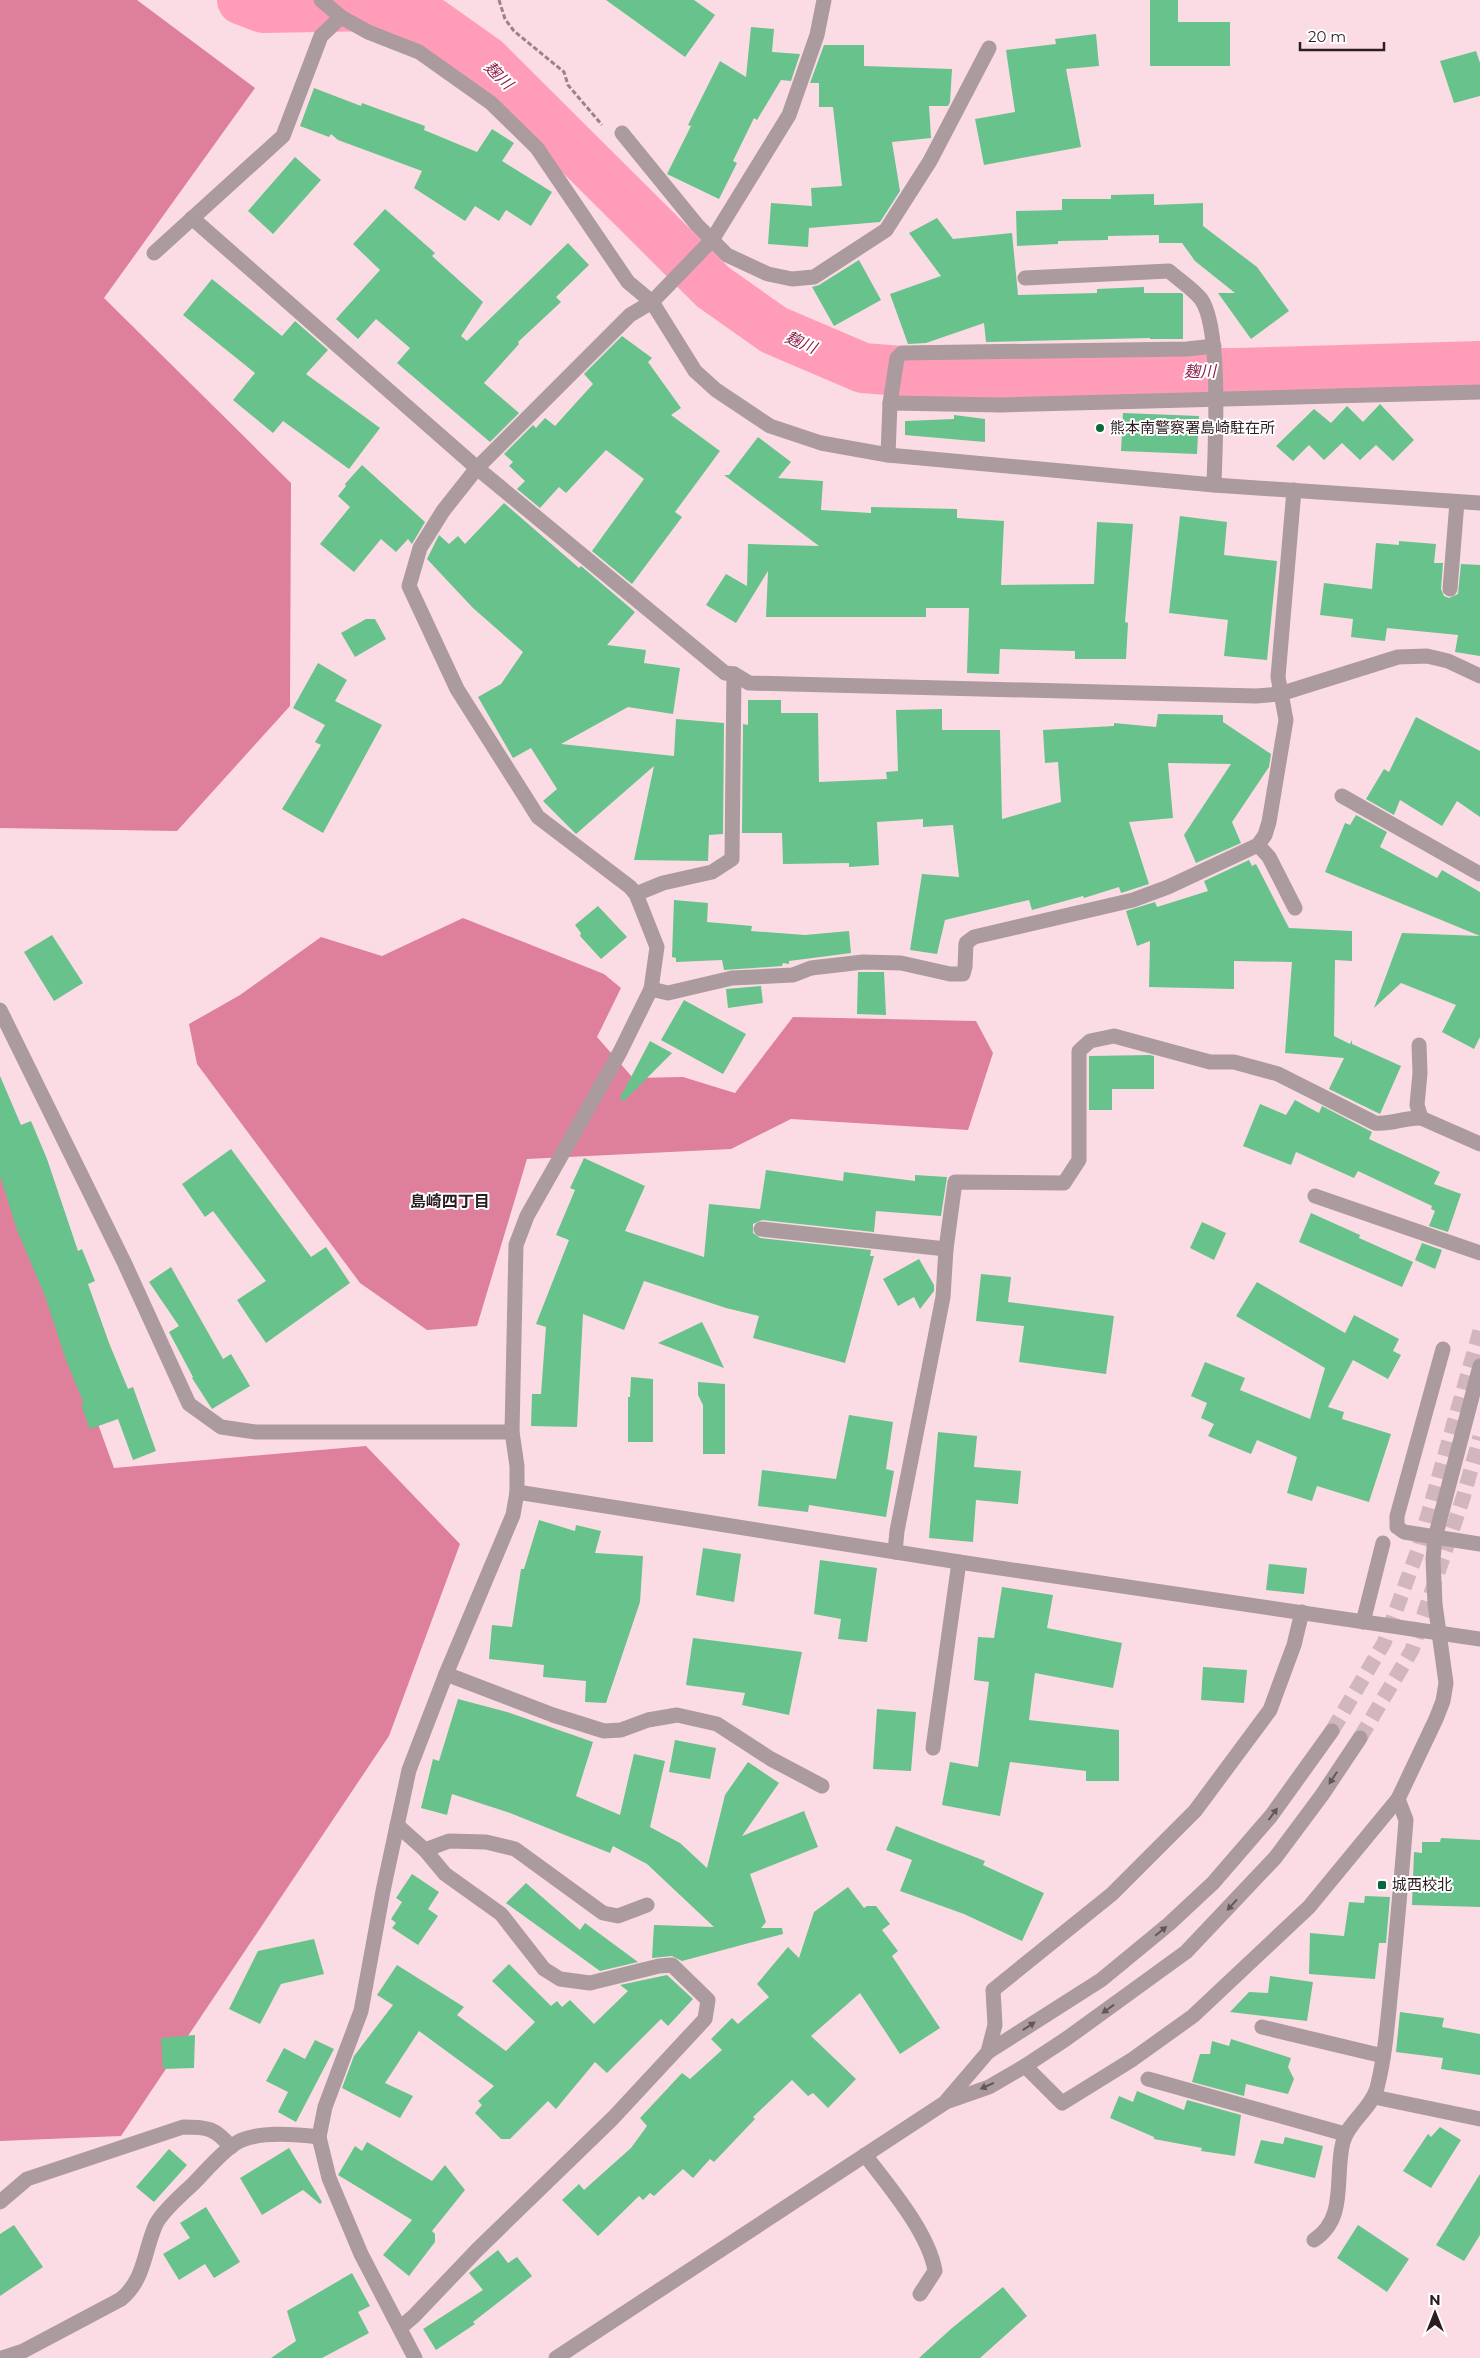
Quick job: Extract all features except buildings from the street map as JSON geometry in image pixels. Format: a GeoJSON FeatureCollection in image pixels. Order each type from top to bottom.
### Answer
{"type":"FeatureCollection","features":[{"type":"Feature","properties":{"kind":"street"},"geometry":{"type":"LineString","coordinates":[[321,0],[341,17],[368,32],[419,52],[491,103],[537,148],[628,282],[652,302],[695,371],[716,390],[770,426],[821,443],[888,455],[1214,485],[1480,503]]}},
{"type":"Feature","properties":{"kind":"street"},"geometry":{"type":"LineString","coordinates":[[415,2358],[361,2254],[329,2178],[319,2137],[325,2107],[361,2011],[409,1770],[446,1674],[513,1515],[518,1492],[518,1466],[512,1432],[516,1245],[527,1216],[620,1052],[651,989],[657,947],[636,894],[538,816],[458,690],[409,586],[420,548],[443,511],[477,468],[630,315],[652,302],[709,245],[788,115],[817,35],[824,0]]}},
{"type":"Feature","properties":{"kind":"street"},"geometry":{"type":"LineString","coordinates":[[154,253],[283,136],[321,36],[341,17]]}},
{"type":"Feature","properties":{"kind":"street"},"geometry":{"type":"LineString","coordinates":[[622,133],[709,245],[768,274],[792,279],[814,277],[886,230],[930,161],[989,48]]}},
{"type":"Feature","properties":{"kind":"street"},"geometry":{"type":"LineString","coordinates":[[192,218],[477,468],[725,673],[734,674],[749,683],[1226,695],[1280,694],[1398,657],[1427,656],[1448,661],[1480,676]]}},
{"type":"Feature","properties":{"kind":"street"},"geometry":{"type":"LineString","coordinates":[[1025,278],[1169,271],[1201,300],[1209,318],[1214,350],[1214,485]]}},
{"type":"Feature","properties":{"kind":"street"},"geometry":{"type":"LineString","coordinates":[[888,455],[891,396],[897,358],[902,353],[1214,350]]}},
{"type":"Feature","properties":{"kind":"street"},"geometry":{"type":"LineString","coordinates":[[891,396],[1002,405],[1215,396],[1480,392]]}},
{"type":"Feature","properties":{"kind":"street"},"geometry":{"type":"LineString","coordinates":[[651,989],[668,993],[732,978],[793,975],[811,968],[863,962],[901,963],[950,974],[962,974],[965,966],[966,943],[974,937],[1133,900],[1168,887],[1258,845],[1265,835],[1269,822],[1286,720],[1278,677],[1294,490]]}},
{"type":"Feature","properties":{"kind":"street"},"geometry":{"type":"LineString","coordinates":[[1450,590],[1457,502]]}},
{"type":"Feature","properties":{"kind":"street"},"geometry":{"type":"LineString","coordinates":[[636,894],[664,883],[712,872],[732,859],[734,674]]}},
{"type":"Feature","properties":{"kind":"street"},"geometry":{"type":"LineString","coordinates":[[1342,796],[1480,874]]}},
{"type":"Feature","properties":{"kind":"street"},"geometry":{"type":"LineString","coordinates":[[1258,845],[1269,857],[1295,908]]}},
{"type":"Feature","properties":{"kind":"street"},"geometry":{"type":"LineString","coordinates":[[0,1010],[124,1262],[189,1404],[222,1427],[256,1432],[512,1432]]}},
{"type":"Feature","properties":{"kind":"street"},"geometry":{"type":"LineString","coordinates":[[895,1552],[897,1530],[943,1297],[946,1249],[955,1182],[1064,1183],[1079,1160],[1079,1051],[1090,1041],[1114,1036],[1210,1062],[1234,1062],[1278,1074],[1374,1123],[1386,1124],[1412,1118],[1422,1118],[1480,1144]]}},
{"type":"Feature","properties":{"kind":"street"},"geometry":{"type":"LineString","coordinates":[[1419,1045],[1420,1073],[1417,1105],[1422,1118]]}},
{"type":"Feature","properties":{"kind":"street"},"geometry":{"type":"LineString","coordinates":[[1315,1196],[1480,1253]]}},
{"type":"Feature","properties":{"kind":"street"},"geometry":{"type":"LineString","coordinates":[[760,1229],[946,1249]]}},
{"type":"Feature","properties":{"kind":"street"},"geometry":{"type":"LineString","coordinates":[[1443,1349],[1397,1516],[1397,1527],[1404,1532],[1480,1544]]}},
{"type":"Feature","properties":{"kind":"street"},"geometry":{"type":"LineString","coordinates":[[1025,2066],[1062,2103],[1133,2060],[1193,2016],[1309,1907],[1398,1799],[1443,1701],[1446,1683],[1435,1604],[1433,1559],[1435,1538],[1476,1400],[1480,1366]]}},
{"type":"Feature","properties":{"kind":"street"},"geometry":{"type":"LineString","coordinates":[[518,1492],[667,1518],[1480,1639]]}},
{"type":"Feature","properties":{"kind":"street"},"geometry":{"type":"LineString","coordinates":[[1364,1622],[1383,1543]]}},
{"type":"Feature","properties":{"kind":"street"},"geometry":{"type":"LineString","coordinates":[[933,1748],[959,1562]]}},
{"type":"Feature","properties":{"kind":"street"},"geometry":{"type":"LineString","coordinates":[[988,2052],[995,2025],[992,1990],[1112,1894],[1195,1811],[1270,1710],[1294,1646],[1302,1612]]}},
{"type":"Feature","properties":{"kind":"street"},"geometry":{"type":"LineString","coordinates":[[446,1674],[553,1715],[604,1730],[621,1730],[648,1720],[677,1715],[717,1724],[771,1760],[822,1786]]}},
{"type":"Feature","properties":{"kind":"street"},"geometry":{"type":"LineString","coordinates":[[946,2102],[988,2052],[1101,1980],[1213,1883],[1271,1816],[1332,1730]]}},
{"type":"Feature","properties":{"kind":"street"},"geometry":{"type":"LineString","coordinates":[[556,2358],[946,2102],[989,2087],[1025,2066],[1066,2039],[1192,1946],[1275,1858],[1322,1796],[1360,1738]]}},
{"type":"Feature","properties":{"kind":"street"},"geometry":{"type":"LineString","coordinates":[[1314,2240],[1323,2234],[1332,2223],[1337,2202],[1342,2144],[1345,2134],[1374,2097],[1383,2056],[1406,1820],[1398,1799]]}},
{"type":"Feature","properties":{"kind":"street"},"geometry":{"type":"LineString","coordinates":[[397,1825],[425,1850],[445,1874],[501,1914],[544,1969],[560,1979],[590,1983],[659,1966],[672,1965],[708,2000],[705,2019],[612,2118],[400,2328]]}},
{"type":"Feature","properties":{"kind":"street"},"geometry":{"type":"LineString","coordinates":[[425,1850],[449,1841],[486,1842],[515,1849],[603,1913],[618,1916],[647,1905]]}},
{"type":"Feature","properties":{"kind":"street"},"geometry":{"type":"LineString","coordinates":[[1262,2027],[1383,2056]]}},
{"type":"Feature","properties":{"kind":"street"},"geometry":{"type":"LineString","coordinates":[[1148,2079],[1345,2134]]}},
{"type":"Feature","properties":{"kind":"street"},"geometry":{"type":"LineString","coordinates":[[1374,2097],[1480,2119]]}},
{"type":"Feature","properties":{"kind":"street"},"geometry":{"type":"LineString","coordinates":[[0,2202],[20,2183],[36,2176],[183,2127],[204,2127],[219,2133],[231,2147]]}},
{"type":"Feature","properties":{"kind":"street"},"geometry":{"type":"LineString","coordinates":[[2,2358],[23,2351],[121,2299],[131,2291],[144,2266],[156,2223],[182,2194],[231,2147],[253,2137],[297,2134],[319,2137]]}},
{"type":"Feature","properties":{"kind":"street"},"geometry":{"type":"LineString","coordinates":[[865,2155],[899,2200],[932,2257],[935,2271],[920,2294]]}},
{"type":"Feature","properties":{"kind":"path"},"geometry":{"type":"LineString","coordinates":[[499,0],[505,19],[514,31],[564,72],[568,85],[611,136],[622,133]]}},
{"type":"Feature","properties":{"kind":"shaded area"},"geometry":{"type":"Polygon","coordinates":[[[0,0],[137,0],[255,88],[104,298],[291,483],[290,706],[177,831],[0,828],[0,0]]]}},
{"type":"Feature","properties":{"kind":"shaded area"},"geometry":{"type":"Polygon","coordinates":[[[463,918],[604,974],[621,988],[597,1037],[633,1078],[683,1077],[735,1093],[793,1017],[976,1021],[993,1053],[968,1130],[791,1119],[731,1149],[527,1159],[477,1326],[427,1330],[360,1283],[197,1064],[189,1024],[240,995],[321,937],[382,956],[463,918]]]}},
{"type":"Feature","properties":{"kind":"shaded area"},"geometry":{"type":"Polygon","coordinates":[[[0,1155],[114,1468],[366,1446],[460,1544],[389,1736],[121,2136],[0,2141],[0,1155]]]}},
{"type":"Feature","properties":{"kind":"waterway","name":"麹川"},"geometry":{"type":"LineString","coordinates":[[242,0],[263,8],[380,6],[431,22],[486,61],[713,287],[774,330],[863,368],[952,375],[1236,373],[1480,366]]}},
{"type":"Feature","properties":{"kind":"tunnel"},"geometry":{"type":"LineString","coordinates":[[1332,1731],[1384,1643],[1418,1550],[1480,1331]]}},
{"type":"Feature","properties":{"kind":"tunnel"},"geometry":{"type":"LineString","coordinates":[[1360,1738],[1412,1650],[1463,1498],[1480,1437]]}},
{"type":"Feature","properties":{"kind":"place","name":"熊本南警察署島崎駐在所"},"geometry":{"type":"Point","coordinates":[1100,428]}},
{"type":"Feature","properties":{"kind":"place","name":"城西校北"},"geometry":{"type":"Point","coordinates":[1382,1885]}},
{"type":"Feature","properties":{"kind":"district","name":"島崎四丁目"},"geometry":{"type":"Point","coordinates":[450,1201]}}]}
